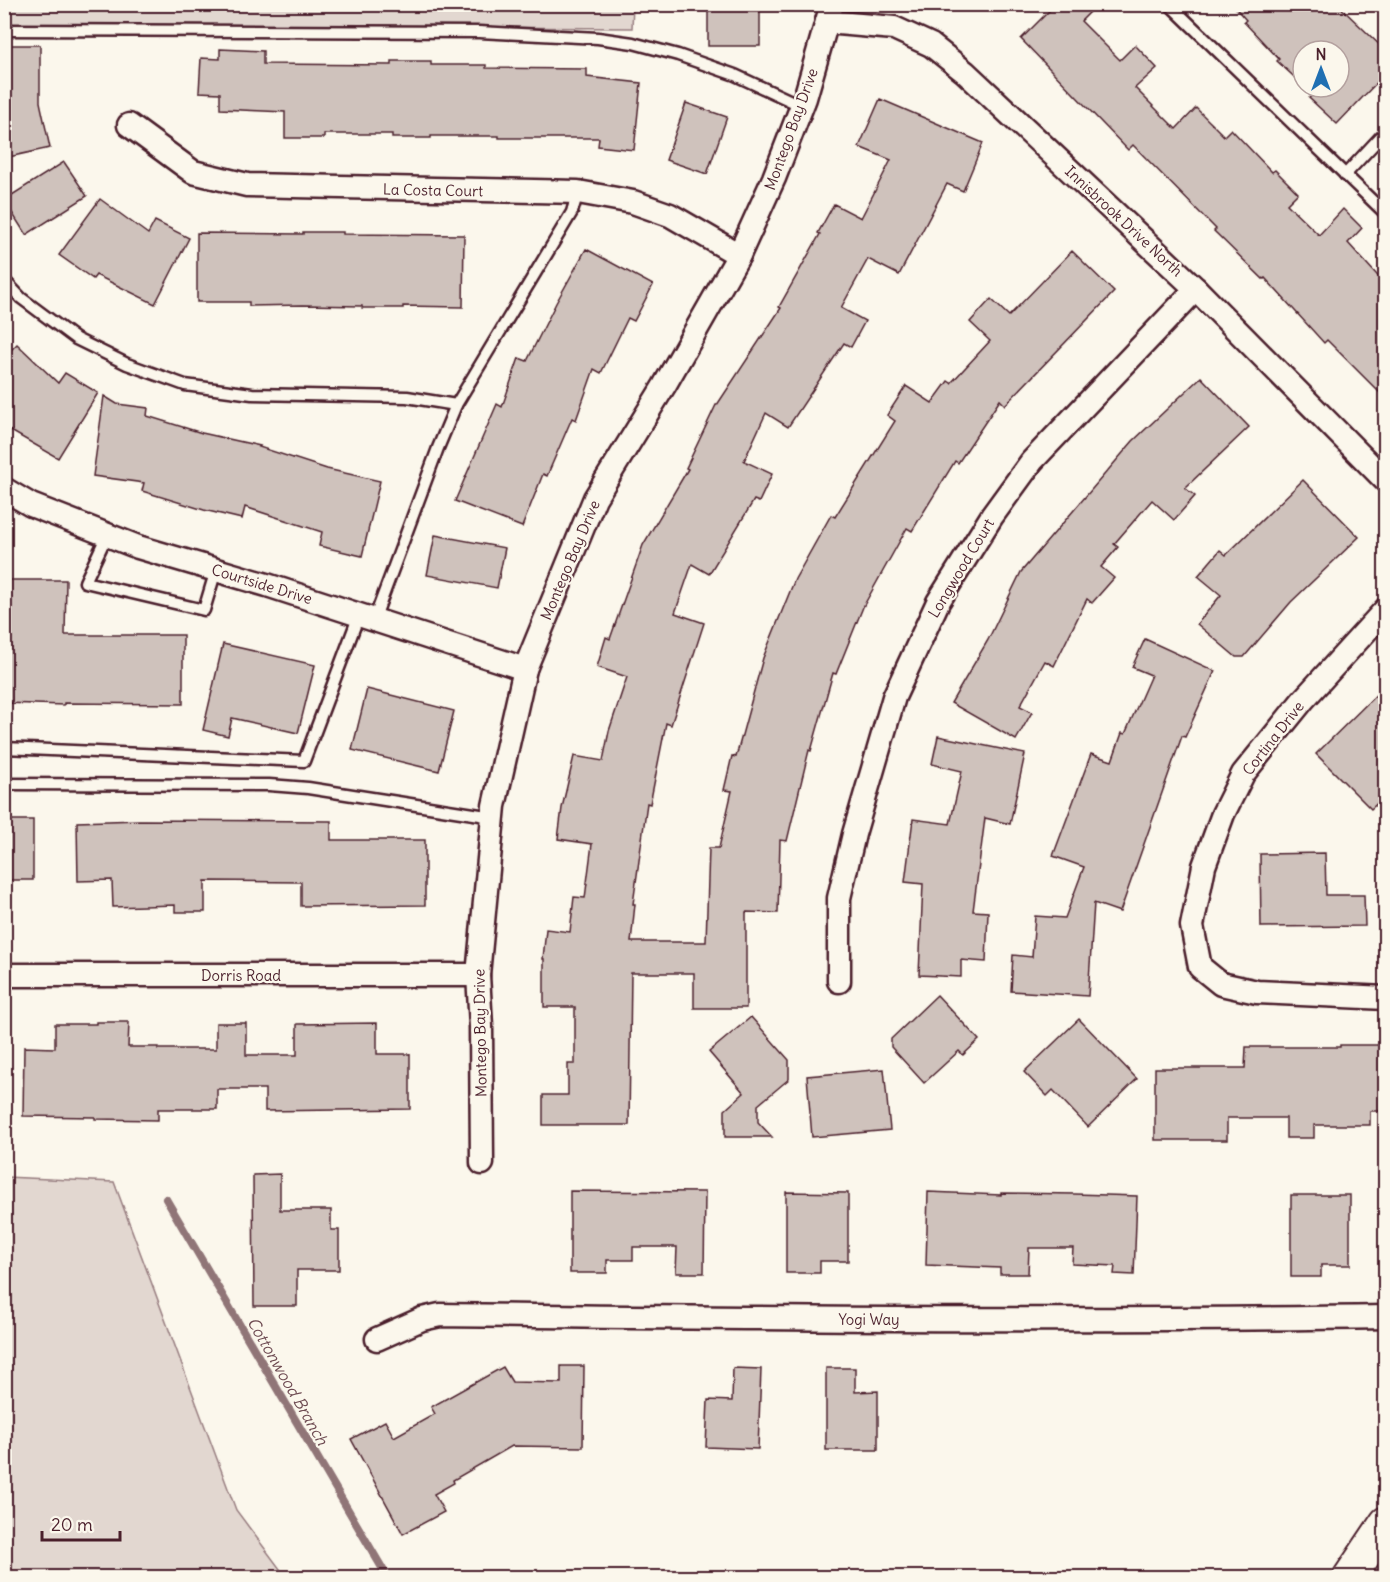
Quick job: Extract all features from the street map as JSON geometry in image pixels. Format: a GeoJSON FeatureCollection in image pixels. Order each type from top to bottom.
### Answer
{"type":"FeatureCollection","features":[{"type":"Feature","properties":{"kind":"main road"},"geometry":{"type":"LineString","coordinates":[[1349,1578],[1386,1523]]}},
{"type":"Feature","properties":{"kind":"street","name":"Montego Bay Drive"},"geometry":{"type":"LineString","coordinates":[[482,1163],[481,1026],[478,975],[494,806],[525,669],[596,498],[664,386],[739,255],[774,178],[802,106],[830,13]]}},
{"type":"Feature","properties":{"kind":"street","name":"Innisbrook Drive North"},"geometry":{"type":"LineString","coordinates":[[830,13],[894,28],[931,45],[965,72],[1196,290],[1386,481]]}},
{"type":"Feature","properties":{"kind":"street","name":"La Costa Court"},"geometry":{"type":"LineString","coordinates":[[129,125],[193,172],[247,185],[578,192],[633,202],[670,215],[739,255]]}},
{"type":"Feature","properties":{"kind":"street","name":"Longwood Court"},"geometry":{"type":"LineString","coordinates":[[839,981],[839,898],[854,834],[894,698],[938,602],[992,516],[1032,461],[1196,290]]}},
{"type":"Feature","properties":{"kind":"street","name":"Courtside Drive"},"geometry":{"type":"LineString","coordinates":[[4,489],[31,505],[138,547],[267,585],[525,669]]}},
{"type":"Feature","properties":{"kind":"street","name":"Cortina Drive"},"geometry":{"type":"LineString","coordinates":[[1386,609],[1303,700],[1243,774],[1223,814],[1204,866],[1192,926],[1200,967],[1221,984],[1257,992],[1386,998]]}},
{"type":"Feature","properties":{"kind":"street","name":"Dorris Road"},"geometry":{"type":"LineString","coordinates":[[4,975],[478,975]]}},
{"type":"Feature","properties":{"kind":"street","name":"Yogi Way"},"geometry":{"type":"LineString","coordinates":[[377,1339],[422,1319],[440,1315],[847,1319],[1379,1320]]}},
{"type":"Feature","properties":{"kind":"lane"},"geometry":{"type":"LineString","coordinates":[[1170,4],[1386,214]]}},
{"type":"Feature","properties":{"kind":"lane"},"geometry":{"type":"LineString","coordinates":[[4,30],[479,32],[598,38],[633,43],[678,55],[735,75],[802,106]]}},
{"type":"Feature","properties":{"kind":"lane"},"geometry":{"type":"LineString","coordinates":[[1346,175],[1386,131]]}},
{"type":"Feature","properties":{"kind":"lane"},"geometry":{"type":"LineString","coordinates":[[4,748],[304,760],[456,405],[572,212],[578,192]]}},
{"type":"Feature","properties":{"kind":"lane"},"geometry":{"type":"LineString","coordinates":[[4,280],[21,298],[76,339],[127,364],[185,385],[252,394],[407,397],[456,405]]}},
{"type":"Feature","properties":{"kind":"lane"},"geometry":{"type":"LineString","coordinates":[[107,535],[85,582],[204,610],[216,570]]}},
{"type":"Feature","properties":{"kind":"lane"},"geometry":{"type":"LineString","coordinates":[[4,784],[269,784],[493,817]]}},
{"type":"Feature","properties":{"kind":"shaded area"},"geometry":{"type":"Polygon","coordinates":[[[5,4],[633,5],[632,28],[5,24],[5,4]]]}},
{"type":"Feature","properties":{"kind":"shaded area"},"geometry":{"type":"Polygon","coordinates":[[[5,1177],[114,1182],[236,1510],[286,1577],[5,1577],[5,1177]]]}},
{"type":"Feature","properties":{"kind":"building"},"geometry":{"type":"Polygon","coordinates":[[[708,4],[760,4],[760,46],[708,46],[708,4]]]}},
{"type":"Feature","properties":{"kind":"building"},"geometry":{"type":"Polygon","coordinates":[[[1056,4],[1098,4],[1081,21],[1120,60],[1135,45],[1157,68],[1135,88],[1176,129],[1196,108],[1224,136],[1231,129],[1272,172],[1275,170],[1298,193],[1287,204],[1319,235],[1343,209],[1362,228],[1348,243],[1386,285],[1386,399],[1327,340],[1324,343],[1265,278],[1263,279],[1214,231],[1216,229],[1133,145],[1128,150],[1021,39],[1056,4]]]}},
{"type":"Feature","properties":{"kind":"building"},"geometry":{"type":"Polygon","coordinates":[[[1232,4],[1337,4],[1386,51],[1386,73],[1337,124],[1310,99],[1351,99],[1351,39],[1291,39],[1291,74],[1244,22],[1246,20],[1232,4]]]}},
{"type":"Feature","properties":{"kind":"building"},"geometry":{"type":"Polygon","coordinates":[[[4,45],[40,45],[40,102],[50,148],[4,158],[4,45]]]}},
{"type":"Feature","properties":{"kind":"building"},"geometry":{"type":"Polygon","coordinates":[[[220,49],[263,51],[263,64],[392,65],[392,61],[431,61],[431,65],[486,65],[486,68],[587,69],[587,77],[641,83],[634,150],[598,146],[599,138],[431,136],[431,138],[392,138],[392,134],[324,134],[324,138],[285,138],[285,112],[220,109],[220,93],[199,92],[201,58],[220,59],[220,49]]]}},
{"type":"Feature","properties":{"kind":"building"},"geometry":{"type":"Polygon","coordinates":[[[880,99],[983,143],[963,191],[947,184],[899,275],[868,259],[841,308],[865,321],[851,347],[844,343],[788,427],[766,413],[744,461],[772,474],[759,502],[754,500],[709,574],[692,564],[675,613],[704,623],[671,725],[666,723],[650,804],[647,803],[633,904],[635,904],[631,942],[706,942],[709,848],[719,848],[732,791],[724,790],[732,756],[736,757],[763,658],[795,579],[831,515],[835,517],[895,421],[887,415],[906,386],[932,403],[948,381],[951,383],[990,341],[970,322],[991,299],[1009,316],[1072,251],[1114,292],[1005,405],[1000,400],[958,463],[955,461],[912,531],[907,528],[863,607],[836,674],[833,673],[811,751],[809,750],[787,841],[780,840],[778,913],[746,912],[746,1008],[694,1008],[694,973],[631,973],[629,1125],[543,1125],[543,1095],[568,1095],[568,1064],[575,1064],[575,1007],[544,1007],[543,959],[546,929],[570,932],[574,897],[585,898],[592,844],[558,839],[562,808],[574,756],[603,761],[609,731],[627,677],[597,667],[606,637],[610,639],[643,545],[688,469],[686,468],[716,405],[781,308],[779,307],[834,204],[861,218],[891,160],[859,147],[880,99]]]}},
{"type":"Feature","properties":{"kind":"building"},"geometry":{"type":"Polygon","coordinates":[[[686,103],[727,117],[707,174],[666,160],[686,103]]]}},
{"type":"Feature","properties":{"kind":"building"},"geometry":{"type":"Polygon","coordinates":[[[64,162],[87,196],[26,235],[4,200],[64,162]]]}},
{"type":"Feature","properties":{"kind":"building"},"geometry":{"type":"Polygon","coordinates":[[[100,199],[148,234],[155,221],[189,238],[155,304],[96,275],[93,279],[59,255],[100,199]]]}},
{"type":"Feature","properties":{"kind":"building"},"geometry":{"type":"Polygon","coordinates":[[[303,232],[464,235],[463,307],[249,306],[249,302],[197,302],[197,233],[303,234],[303,232]]]}},
{"type":"Feature","properties":{"kind":"building"},"geometry":{"type":"Polygon","coordinates":[[[586,249],[653,285],[634,321],[628,318],[601,373],[594,369],[576,420],[572,418],[547,476],[543,474],[522,527],[455,501],[497,404],[502,407],[519,358],[527,361],[586,249]]]}},
{"type":"Feature","properties":{"kind":"building"},"geometry":{"type":"Polygon","coordinates":[[[17,344],[58,383],[65,373],[98,393],[58,458],[4,427],[4,357],[17,344]]]}},
{"type":"Feature","properties":{"kind":"building"},"geometry":{"type":"Polygon","coordinates":[[[1201,377],[1249,427],[1185,488],[1195,496],[1174,520],[1152,500],[1114,544],[1118,547],[1101,567],[1114,578],[1092,603],[1087,599],[1054,666],[1045,661],[1020,706],[1032,712],[1016,740],[951,703],[988,640],[1021,572],[1133,441],[1201,377]]]}},
{"type":"Feature","properties":{"kind":"building"},"geometry":{"type":"Polygon","coordinates":[[[104,396],[117,404],[148,408],[147,416],[202,433],[260,446],[327,469],[380,481],[362,556],[319,546],[322,532],[245,507],[242,519],[142,491],[144,483],[93,476],[104,396]]]}},
{"type":"Feature","properties":{"kind":"building"},"geometry":{"type":"Polygon","coordinates":[[[1303,480],[1359,537],[1291,602],[1244,657],[1236,657],[1197,624],[1221,595],[1198,576],[1220,550],[1226,555],[1303,480]]]}},
{"type":"Feature","properties":{"kind":"building"},"geometry":{"type":"Polygon","coordinates":[[[435,535],[505,548],[497,588],[427,575],[435,535]]]}},
{"type":"Feature","properties":{"kind":"building"},"geometry":{"type":"Polygon","coordinates":[[[4,580],[66,580],[65,635],[183,635],[183,704],[4,703],[4,580]]]}},
{"type":"Feature","properties":{"kind":"building"},"geometry":{"type":"Polygon","coordinates":[[[1145,639],[1215,671],[1185,737],[1182,736],[1120,912],[1094,903],[1088,996],[1011,991],[1013,955],[1032,957],[1035,916],[1065,918],[1084,867],[1053,856],[1091,754],[1112,761],[1122,733],[1125,734],[1151,675],[1132,667],[1145,639]]]}},
{"type":"Feature","properties":{"kind":"building"},"geometry":{"type":"Polygon","coordinates":[[[223,644],[315,665],[298,733],[232,718],[228,736],[203,730],[223,644]]]}},
{"type":"Feature","properties":{"kind":"building"},"geometry":{"type":"Polygon","coordinates":[[[1386,685],[1386,795],[1371,809],[1316,754],[1386,685]]]}},
{"type":"Feature","properties":{"kind":"building"},"geometry":{"type":"Polygon","coordinates":[[[367,689],[454,711],[439,771],[352,750],[367,689]]]}},
{"type":"Feature","properties":{"kind":"building"},"geometry":{"type":"Polygon","coordinates":[[[938,736],[1025,754],[1010,824],[985,818],[973,911],[988,912],[986,962],[961,960],[961,977],[919,975],[923,884],[905,882],[913,819],[950,824],[962,771],[932,764],[938,736]]]}},
{"type":"Feature","properties":{"kind":"building"},"geometry":{"type":"Polygon","coordinates":[[[4,820],[33,820],[33,880],[4,880],[4,820]]]}},
{"type":"Feature","properties":{"kind":"building"},"geometry":{"type":"Polygon","coordinates":[[[331,821],[331,840],[425,840],[425,905],[301,906],[301,882],[205,881],[205,912],[175,912],[175,905],[113,907],[112,880],[78,881],[77,822],[331,821]]]}},
{"type":"Feature","properties":{"kind":"building"},"geometry":{"type":"Polygon","coordinates":[[[1325,853],[1326,895],[1364,895],[1365,926],[1261,927],[1260,854],[1325,853]]]}},
{"type":"Feature","properties":{"kind":"building"},"geometry":{"type":"Polygon","coordinates":[[[937,995],[979,1040],[963,1055],[959,1051],[924,1083],[891,1047],[891,1039],[937,995]]]}},
{"type":"Feature","properties":{"kind":"building"},"geometry":{"type":"Polygon","coordinates":[[[751,1017],[789,1060],[789,1079],[758,1105],[758,1122],[772,1137],[725,1137],[725,1110],[744,1093],[709,1052],[751,1017]]]}},
{"type":"Feature","properties":{"kind":"building"},"geometry":{"type":"Polygon","coordinates":[[[1079,1019],[1137,1079],[1088,1127],[1053,1090],[1047,1096],[1024,1072],[1079,1019]]]}},
{"type":"Feature","properties":{"kind":"building"},"geometry":{"type":"Polygon","coordinates":[[[96,1022],[129,1022],[128,1047],[158,1047],[158,1049],[216,1049],[216,1023],[246,1023],[246,1055],[297,1055],[297,1024],[377,1023],[377,1054],[410,1054],[410,1109],[265,1111],[265,1089],[217,1089],[217,1109],[158,1109],[158,1120],[23,1116],[24,1047],[55,1048],[55,1024],[96,1024],[96,1022]]]}},
{"type":"Feature","properties":{"kind":"building"},"geometry":{"type":"Polygon","coordinates":[[[1340,1045],[1386,1045],[1386,1111],[1370,1111],[1370,1125],[1314,1125],[1314,1138],[1286,1138],[1286,1118],[1227,1118],[1227,1140],[1155,1140],[1155,1068],[1245,1068],[1246,1047],[1340,1047],[1340,1045]]]}},
{"type":"Feature","properties":{"kind":"building"},"geometry":{"type":"Polygon","coordinates":[[[884,1069],[890,1130],[812,1137],[807,1076],[884,1069]]]}},
{"type":"Feature","properties":{"kind":"building"},"geometry":{"type":"Polygon","coordinates":[[[280,1174],[280,1210],[331,1210],[331,1230],[339,1230],[339,1270],[297,1270],[297,1306],[254,1306],[253,1175],[280,1174]]]}},
{"type":"Feature","properties":{"kind":"building"},"geometry":{"type":"Polygon","coordinates":[[[570,1191],[705,1192],[704,1273],[676,1273],[677,1247],[633,1247],[633,1260],[607,1260],[607,1273],[570,1273],[570,1191]]]}},
{"type":"Feature","properties":{"kind":"building"},"geometry":{"type":"Polygon","coordinates":[[[786,1192],[848,1193],[848,1261],[820,1261],[820,1273],[786,1273],[786,1192]]]}},
{"type":"Feature","properties":{"kind":"building"},"geometry":{"type":"Polygon","coordinates":[[[928,1192],[1137,1196],[1134,1275],[1114,1274],[1115,1266],[1072,1264],[1073,1248],[1029,1248],[1028,1274],[1000,1274],[1000,1268],[926,1265],[928,1192]]]}},
{"type":"Feature","properties":{"kind":"building"},"geometry":{"type":"Polygon","coordinates":[[[1291,1195],[1350,1195],[1350,1265],[1321,1265],[1321,1277],[1291,1277],[1291,1195]]]}},
{"type":"Feature","properties":{"kind":"building"},"geometry":{"type":"Polygon","coordinates":[[[561,1366],[584,1366],[583,1447],[512,1446],[453,1480],[454,1483],[434,1494],[444,1512],[403,1534],[351,1439],[385,1421],[394,1437],[435,1414],[431,1407],[503,1367],[512,1382],[561,1383],[561,1366]]]}},
{"type":"Feature","properties":{"kind":"building"},"geometry":{"type":"Polygon","coordinates":[[[733,1368],[761,1369],[758,1449],[706,1447],[708,1400],[732,1401],[733,1368]]]}},
{"type":"Feature","properties":{"kind":"building"},"geometry":{"type":"Polygon","coordinates":[[[826,1368],[855,1368],[855,1392],[878,1391],[878,1450],[826,1450],[826,1368]]]}},
{"type":"Feature","properties":{"kind":"waterway","name":"Cottonwood Branch"},"geometry":{"type":"LineString","coordinates":[[166,1199],[388,1578]]}}]}
